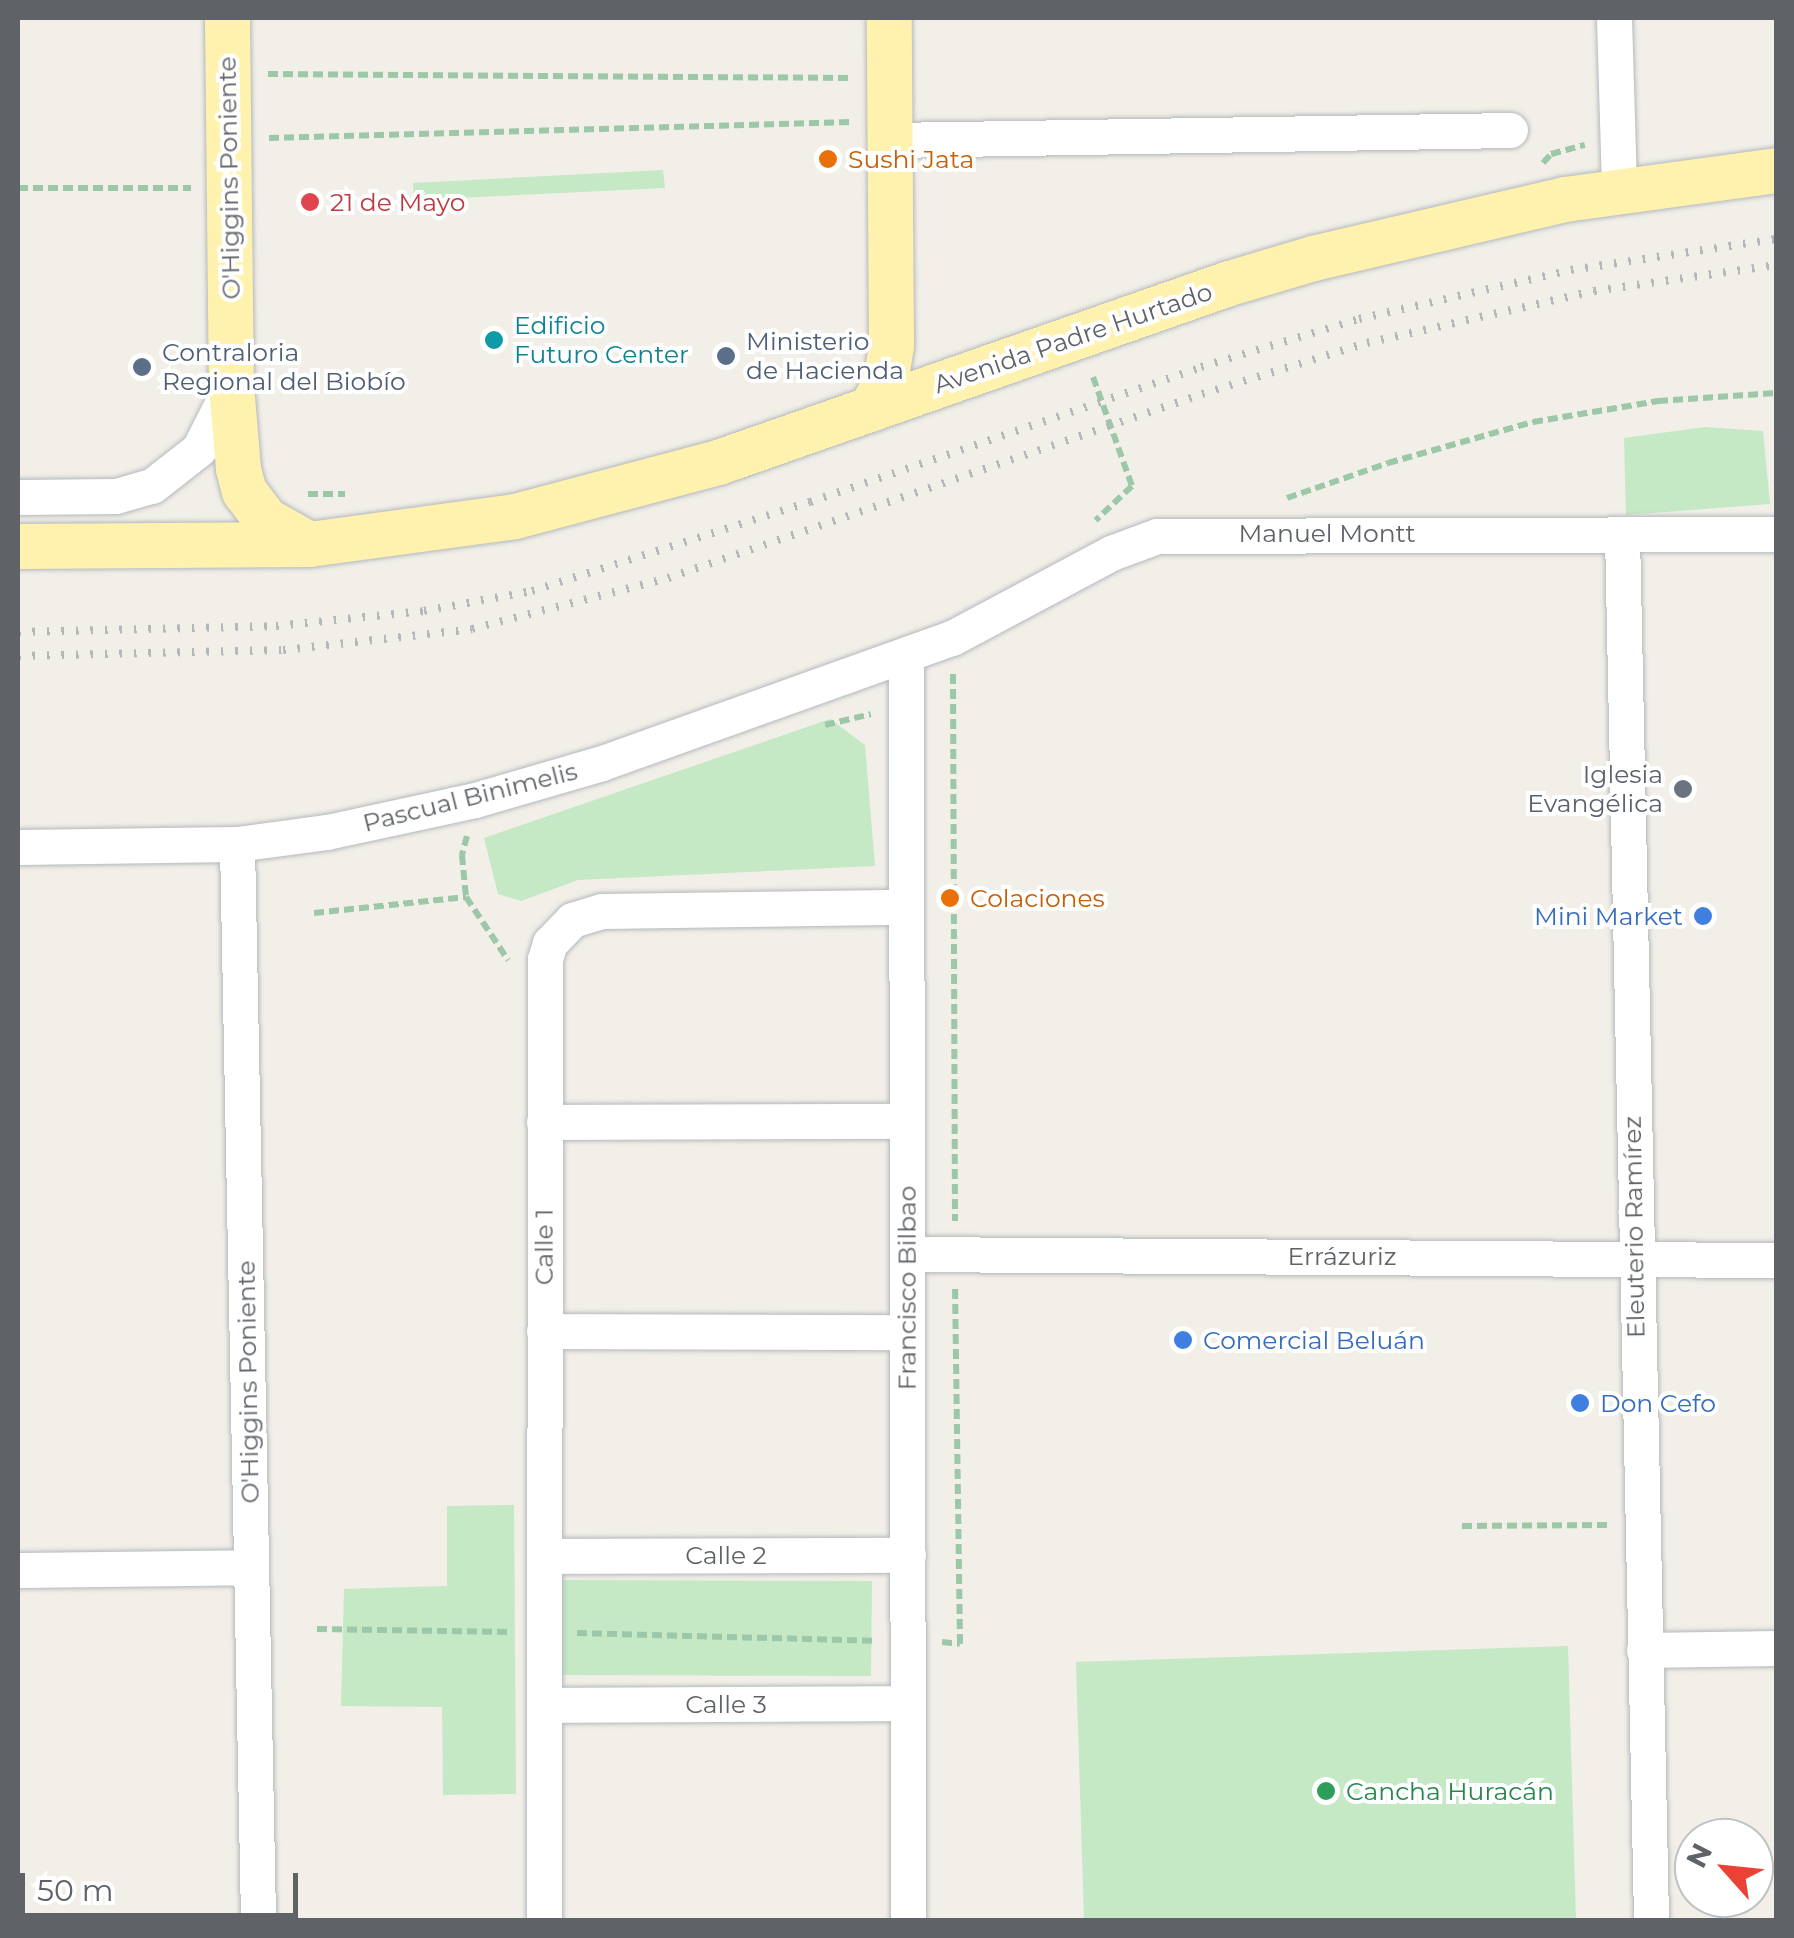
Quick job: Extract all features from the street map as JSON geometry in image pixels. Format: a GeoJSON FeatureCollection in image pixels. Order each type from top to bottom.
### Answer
{"type":"FeatureCollection","features":[{"type":"Feature","properties":{"kind":"main road","name":"O'Higgins Poniente"},"geometry":{"type":"LineString","coordinates":[[226,18],[232,430],[244,492],[278,530],[309,544]]}},
{"type":"Feature","properties":{"kind":"main road"},"geometry":{"type":"LineString","coordinates":[[870,409],[884,383],[891,345],[889,18]]}},
{"type":"Feature","properties":{"kind":"main road","name":"Avenida Padre Hurtado"},"geometry":{"type":"LineString","coordinates":[[18,546],[309,544],[448,528],[563,506],[718,462],[1229,283],[1400,236],[1546,203],[1776,170]]}},
{"type":"Feature","properties":{"kind":"street"},"geometry":{"type":"LineString","coordinates":[[1614,18],[1619,190]]}},
{"type":"Feature","properties":{"kind":"street"},"geometry":{"type":"LineString","coordinates":[[890,113],[1510,130]]}},
{"type":"Feature","properties":{"kind":"street"},"geometry":{"type":"LineString","coordinates":[[18,497],[116,496],[152,486],[198,449],[231,385]]}},
{"type":"Feature","properties":{"kind":"street","name":"Eleuterio Ramírez"},"geometry":{"type":"LineString","coordinates":[[1622,534],[1634,1256],[1651,1920]]}},
{"type":"Feature","properties":{"kind":"street","name":"Manuel Montt"},"geometry":{"type":"LineString","coordinates":[[906,656],[1014,606],[1111,553],[1157,536],[1776,534]]}},
{"type":"Feature","properties":{"kind":"street","name":"Pascual Binimelis"},"geometry":{"type":"LineString","coordinates":[[18,847],[237,844],[327,832],[475,800],[602,762],[906,656]]}},
{"type":"Feature","properties":{"kind":"street","name":"Francisco Bilbao"},"geometry":{"type":"LineString","coordinates":[[906,656],[908,1920]]}},
{"type":"Feature","properties":{"kind":"street","name":"O'Higgins Poniente"},"geometry":{"type":"LineString","coordinates":[[237,844],[258,1920]]}},
{"type":"Feature","properties":{"kind":"street","name":"Calle 1"},"geometry":{"type":"LineString","coordinates":[[544,1920],[544,975],[550,943],[572,920],[586,914],[906,907]]}},
{"type":"Feature","properties":{"kind":"street"},"geometry":{"type":"LineString","coordinates":[[544,1122],[906,1121]]}},
{"type":"Feature","properties":{"kind":"street","name":"Errázuriz"},"geometry":{"type":"LineString","coordinates":[[907,1254],[1634,1256],[1776,1260]]}},
{"type":"Feature","properties":{"kind":"street"},"geometry":{"type":"LineString","coordinates":[[544,1331],[908,1332]]}},
{"type":"Feature","properties":{"kind":"street","name":"Calle 2"},"geometry":{"type":"LineString","coordinates":[[544,1556],[908,1555]]}},
{"type":"Feature","properties":{"kind":"street"},"geometry":{"type":"LineString","coordinates":[[18,1570],[252,1567]]}},
{"type":"Feature","properties":{"kind":"street"},"geometry":{"type":"LineString","coordinates":[[1644,1650],[1776,1648]]}},
{"type":"Feature","properties":{"kind":"street","name":"Calle 3"},"geometry":{"type":"LineString","coordinates":[[544,1704],[908,1703]]}},
{"type":"Feature","properties":{"kind":"path"},"geometry":{"type":"LineString","coordinates":[[227,74],[890,113]]}},
{"type":"Feature","properties":{"kind":"path"},"geometry":{"type":"LineString","coordinates":[[228,139],[890,113]]}},
{"type":"Feature","properties":{"kind":"path"},"geometry":{"type":"LineString","coordinates":[[1546,203],[1544,159],[1582,148],[1588,136]]}},
{"type":"Feature","properties":{"kind":"path"},"geometry":{"type":"LineString","coordinates":[[18,188],[228,188]]}},
{"type":"Feature","properties":{"kind":"path"},"geometry":{"type":"LineString","coordinates":[[1088,528],[1132,486],[1093,378]]}},
{"type":"Feature","properties":{"kind":"path"},"geometry":{"type":"LineString","coordinates":[[1278,501],[1388,463],[1533,422],[1658,401],[1776,393]]}},
{"type":"Feature","properties":{"kind":"path"},"geometry":{"type":"LineString","coordinates":[[475,800],[462,855],[466,897],[519,977],[544,975]]}},
{"type":"Feature","properties":{"kind":"path"},"geometry":{"type":"LineString","coordinates":[[314,913],[466,897]]}},
{"type":"Feature","properties":{"kind":"path"},"geometry":{"type":"LineString","coordinates":[[1462,1526],[1641,1526]]}},
{"type":"Feature","properties":{"kind":"green space"},"geometry":{"type":"Polygon","coordinates":[[[663,170],[665,188],[414,200],[413,183],[663,170]]]}},
{"type":"Feature","properties":{"kind":"green space"},"geometry":{"type":"Polygon","coordinates":[[[1705,427],[1763,431],[1770,504],[1626,515],[1624,438],[1705,427]]]}},
{"type":"Feature","properties":{"kind":"green space"},"geometry":{"type":"Polygon","coordinates":[[[830,719],[865,745],[875,866],[578,880],[521,901],[498,894],[484,838],[830,719]]]}},
{"type":"Feature","properties":{"kind":"green space"},"geometry":{"type":"Polygon","coordinates":[[[514,1505],[516,1794],[443,1795],[442,1707],[341,1706],[344,1589],[447,1586],[447,1506],[514,1505]]]}},
{"type":"Feature","properties":{"kind":"green space"},"geometry":{"type":"Polygon","coordinates":[[[560,1580],[872,1581],[871,1676],[559,1675],[560,1580]]]}},
{"type":"Feature","properties":{"kind":"green space","name":"Cancha Huracán"},"geometry":{"type":"Polygon","coordinates":[[[1568,1646],[1576,1920],[1084,1920],[1076,1662],[1568,1646]]]}},
{"type":"Feature","properties":{"kind":"railway"},"geometry":{"type":"LineString","coordinates":[[18,632],[276,626],[424,611],[532,591],[810,502],[1201,367],[1359,319],[1571,270],[1776,239]]}},
{"type":"Feature","properties":{"kind":"railway"},"geometry":{"type":"LineString","coordinates":[[18,656],[283,650],[472,629],[668,578],[1202,394],[1367,343],[1594,291],[1776,265]]}},
{"type":"Feature","properties":{"kind":"place","name":"Sushi Jata"},"geometry":{"type":"Point","coordinates":[828,159]}},
{"type":"Feature","properties":{"kind":"place","name":"21 de Mayo"},"geometry":{"type":"Point","coordinates":[310,202]}},
{"type":"Feature","properties":{"kind":"place","name":"Edificio Futuro Center"},"geometry":{"type":"Point","coordinates":[494,340]}},
{"type":"Feature","properties":{"kind":"place","name":"Ministerio de Hacienda"},"geometry":{"type":"Point","coordinates":[726,356]}},
{"type":"Feature","properties":{"kind":"place","name":"Contraloria Regional del Biobío"},"geometry":{"type":"Point","coordinates":[142,367]}},
{"type":"Feature","properties":{"kind":"place","name":"Iglesia Evangélica"},"geometry":{"type":"Point","coordinates":[1683,789]}},
{"type":"Feature","properties":{"kind":"place","name":"Colaciones"},"geometry":{"type":"Point","coordinates":[950,898]}},
{"type":"Feature","properties":{"kind":"place","name":"Mini Market"},"geometry":{"type":"Point","coordinates":[1703,916]}},
{"type":"Feature","properties":{"kind":"place","name":"Comercial Beluán"},"geometry":{"type":"Point","coordinates":[1183,1340]}},
{"type":"Feature","properties":{"kind":"place","name":"Don Cefo"},"geometry":{"type":"Point","coordinates":[1580,1403]}},
{"type":"Feature","properties":{"kind":"place","name":"Cancha Huracán"},"geometry":{"type":"Point","coordinates":[1326,1791]}}]}
